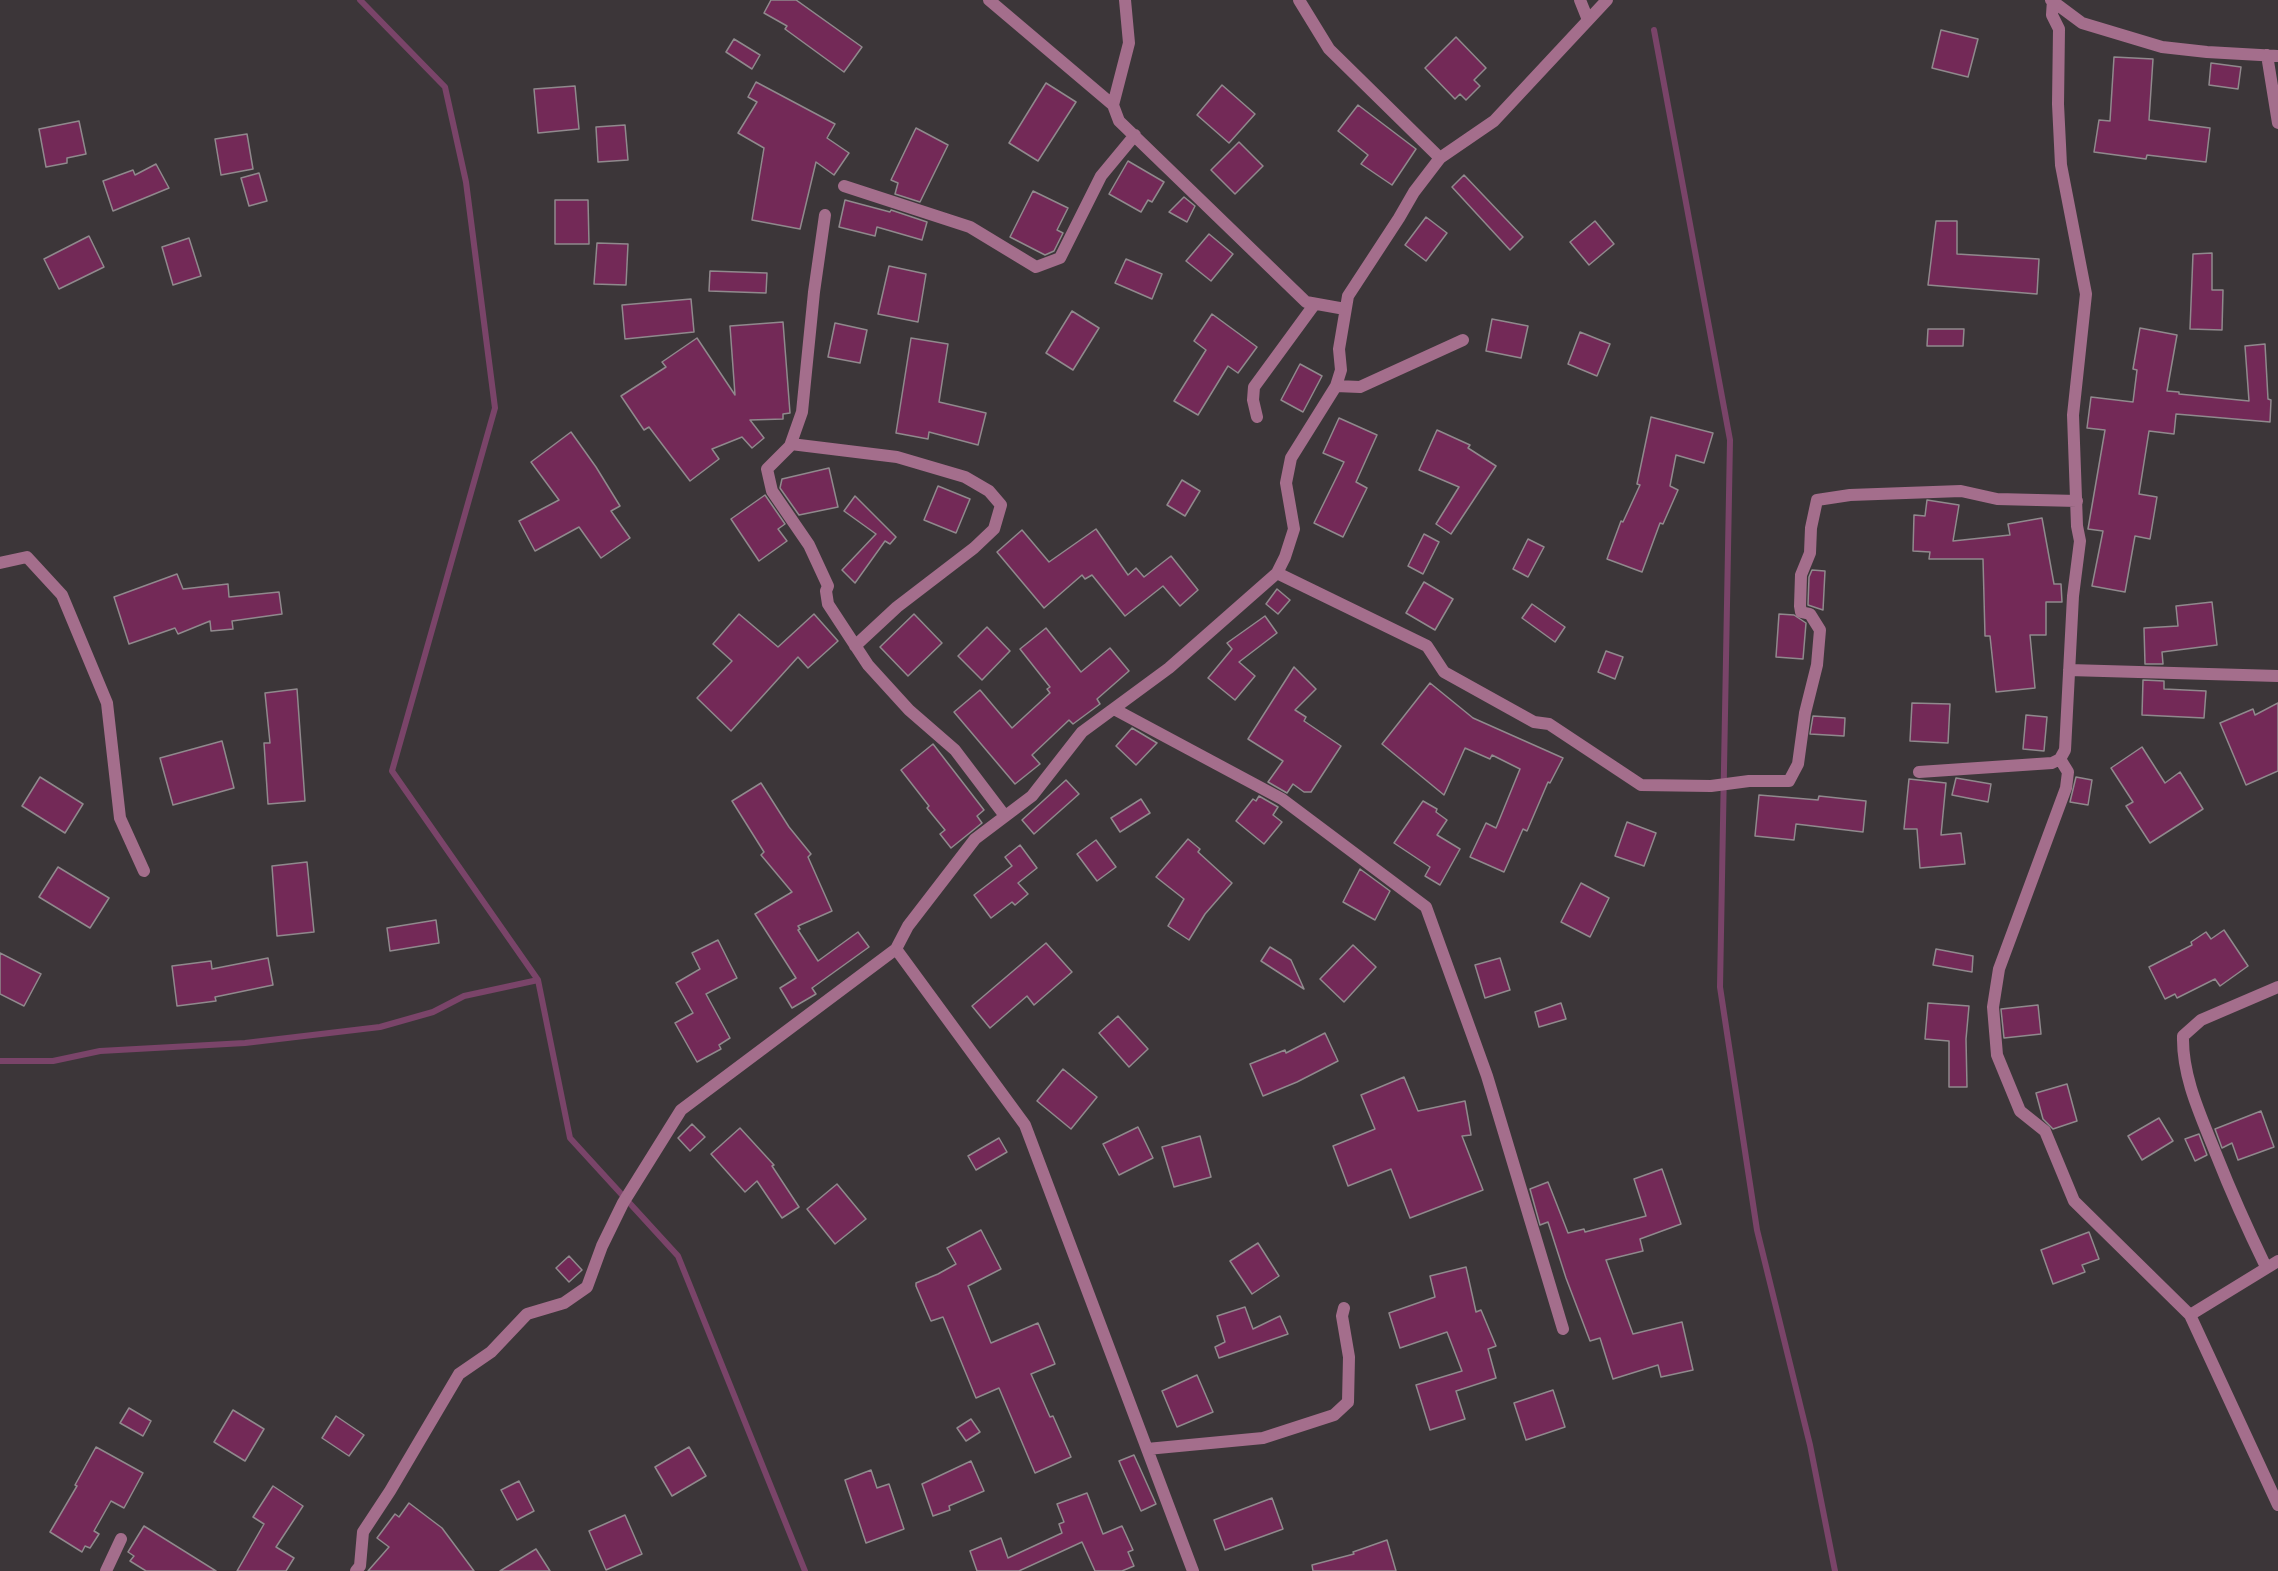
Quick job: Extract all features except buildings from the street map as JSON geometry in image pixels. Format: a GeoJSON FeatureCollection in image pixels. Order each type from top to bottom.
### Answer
{"type":"FeatureCollection","features":[{"type":"Feature","properties":{"kind":"street"},"geometry":{"type":"LineString","coordinates":[[989,0],[1113,105],[1119,121],[1306,302],[1345,309]]}},
{"type":"Feature","properties":{"kind":"street"},"geometry":{"type":"LineString","coordinates":[[1113,105],[1129,43],[1125,0]]}},
{"type":"Feature","properties":{"kind":"street"},"geometry":{"type":"LineString","coordinates":[[1299,0],[1329,49],[1440,158]]}},
{"type":"Feature","properties":{"kind":"street"},"geometry":{"type":"LineString","coordinates":[[1580,0],[1588,20]]}},
{"type":"Feature","properties":{"kind":"street"},"geometry":{"type":"LineString","coordinates":[[356,1571],[360,1566],[363,1532],[459,1374],[491,1352],[527,1314],[564,1303],[587,1287],[602,1246],[623,1203],[681,1110],[896,949],[908,926],[975,839],[1032,796],[1082,732],[1169,668],[1277,573],[1294,529],[1286,483],[1291,458],[1336,386],[1341,370],[1340,349],[1348,296],[1400,218],[1414,192],[1440,158],[1494,121],[1607,0]]}},
{"type":"Feature","properties":{"kind":"street"},"geometry":{"type":"LineString","coordinates":[[2052,0],[2082,23],[2162,47],[2272,55],[2278,123]]}},
{"type":"Feature","properties":{"kind":"street"},"geometry":{"type":"LineString","coordinates":[[1919,772],[2052,763],[2060,759],[2065,750],[2073,596],[2080,541],[2073,415],[2086,294],[2061,165],[2058,104],[2059,29],[2052,15],[2052,0]]}},
{"type":"Feature","properties":{"kind":"street"},"geometry":{"type":"LineString","coordinates":[[844,186],[970,227],[1036,267],[1060,258],[1101,176],[1135,135]]}},
{"type":"Feature","properties":{"kind":"street"},"geometry":{"type":"LineString","coordinates":[[825,215],[814,292],[802,412],[791,444],[767,469],[772,491],[809,545],[828,586],[826,591],[828,604],[868,665],[909,710],[955,750],[1005,816]]}},
{"type":"Feature","properties":{"kind":"street"},"geometry":{"type":"LineString","coordinates":[[1257,417],[1253,400],[1254,387],[1314,305]]}},
{"type":"Feature","properties":{"kind":"street"},"geometry":{"type":"LineString","coordinates":[[1336,386],[1360,387],[1463,340]]}},
{"type":"Feature","properties":{"kind":"street"},"geometry":{"type":"LineString","coordinates":[[791,444],[897,457],[965,477],[989,491],[1001,505],[994,529],[974,548],[897,607],[855,646]]}},
{"type":"Feature","properties":{"kind":"street"},"geometry":{"type":"LineString","coordinates":[[1277,573],[1427,646],[1444,672],[1534,722],[1549,724],[1641,785],[1711,786],[1749,781],[1789,781],[1798,764],[1805,713],[1817,665],[1820,630],[1810,614],[1801,612],[1800,606],[1801,575],[1810,553],[1811,528],[1817,500],[1850,495],[1961,491],[1997,499],[2076,501]]}},
{"type":"Feature","properties":{"kind":"street"},"geometry":{"type":"LineString","coordinates":[[0,563],[27,557],[63,595],[107,703],[120,818],[144,871]]}},
{"type":"Feature","properties":{"kind":"street"},"geometry":{"type":"LineString","coordinates":[[2069,669],[2278,676]]}},
{"type":"Feature","properties":{"kind":"street"},"geometry":{"type":"LineString","coordinates":[[1114,709],[1282,799],[1426,907],[1487,1076],[1563,1329]]}},
{"type":"Feature","properties":{"kind":"street"},"geometry":{"type":"LineString","coordinates":[[2060,759],[2068,772],[2066,788],[1999,969],[1993,1007],[1997,1055],[2020,1111],[2045,1131],[2074,1201],[2190,1315],[2278,1505]]}},
{"type":"Feature","properties":{"kind":"street"},"geometry":{"type":"LineString","coordinates":[[896,949],[1025,1125],[1193,1571]]}},
{"type":"Feature","properties":{"kind":"street"},"geometry":{"type":"LineString","coordinates":[[2266,1267],[2229,1189],[2204,1125],[2186,1070],[2183,1036],[2201,1020],[2278,987]]}},
{"type":"Feature","properties":{"kind":"street"},"geometry":{"type":"LineString","coordinates":[[2190,1315],[2278,1261]]}},
{"type":"Feature","properties":{"kind":"street"},"geometry":{"type":"LineString","coordinates":[[1147,1449],[1263,1438],[1334,1415],[1348,1402],[1349,1357],[1342,1316],[1344,1308]]}},
{"type":"Feature","properties":{"kind":"street"},"geometry":{"type":"LineString","coordinates":[[106,1571],[121,1539]]}},
{"type":"Feature","properties":{"kind":"waterway"},"geometry":{"type":"LineString","coordinates":[[360,0],[445,87],[466,182],[495,408],[392,771],[538,980],[570,1138],[678,1256],[805,1571]]}},
{"type":"Feature","properties":{"kind":"waterway"},"geometry":{"type":"LineString","coordinates":[[1654,30],[1730,440],[1720,987],[1757,1230],[1810,1445],[1835,1571]]}},
{"type":"Feature","properties":{"kind":"waterway"},"geometry":{"type":"LineString","coordinates":[[0,1061],[53,1061],[100,1051],[245,1043],[380,1027],[433,1012],[464,996],[538,980]]}}]}
